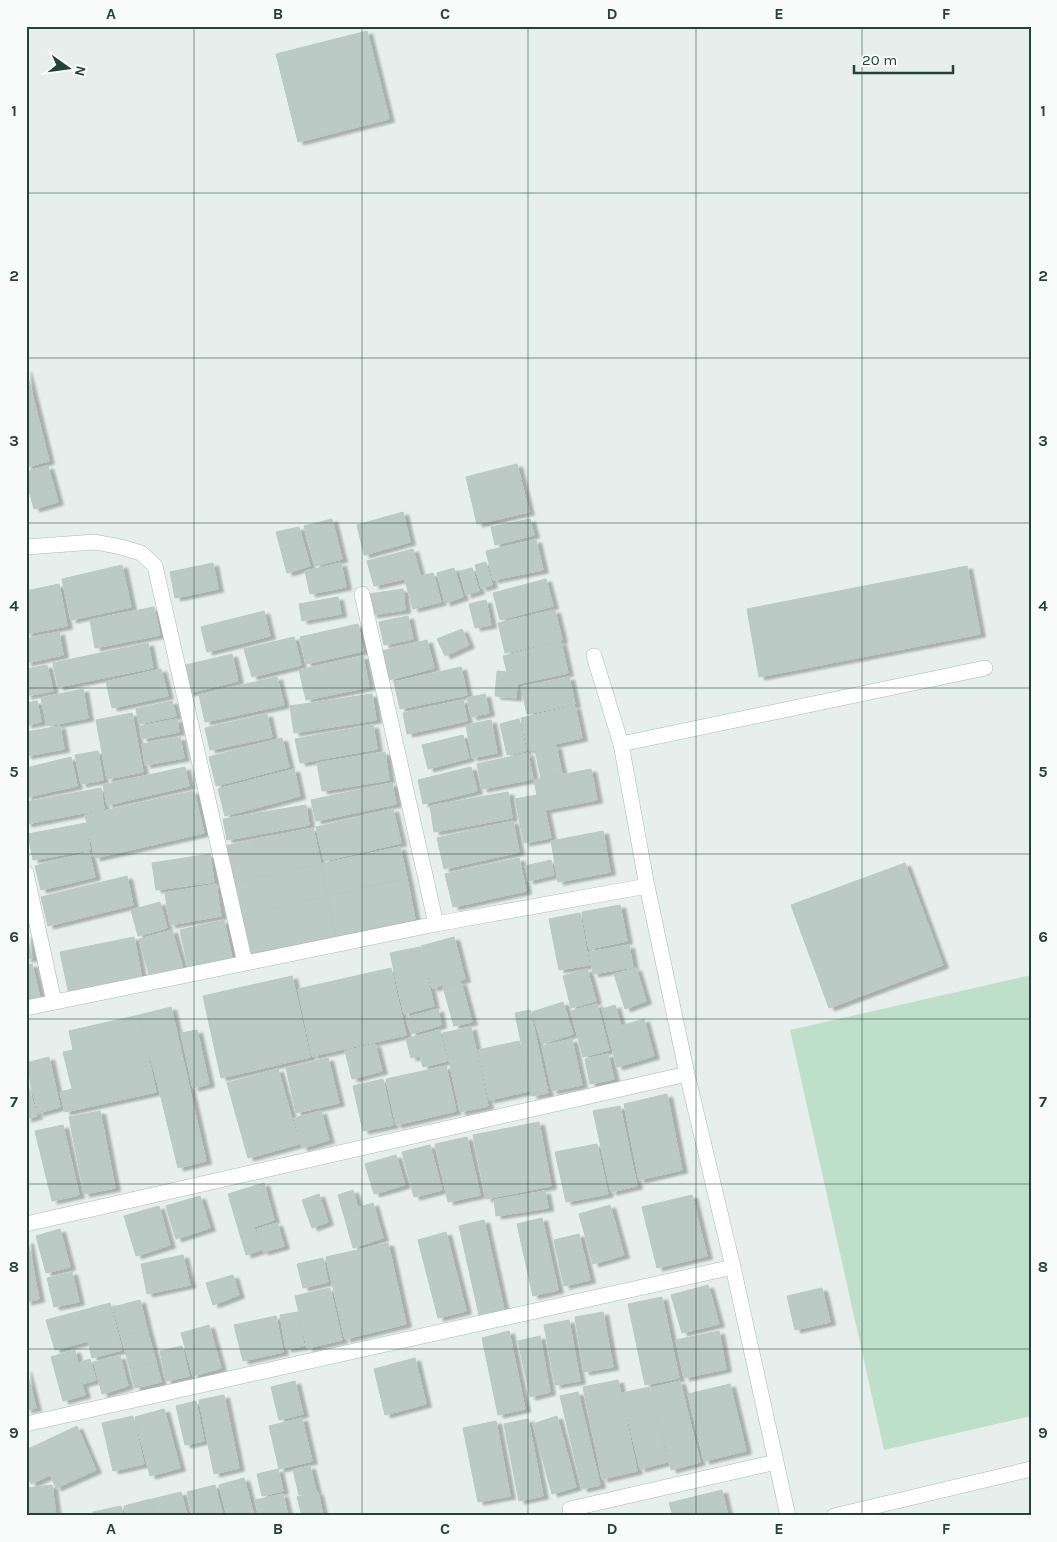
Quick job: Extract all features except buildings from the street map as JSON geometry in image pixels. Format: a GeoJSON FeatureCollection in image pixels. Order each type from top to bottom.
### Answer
{"type":"FeatureCollection","features":[{"type":"Feature","properties":{"kind":"street"},"geometry":{"type":"LineString","coordinates":[[26,547],[95,542],[141,553],[155,566],[245,963]]}},
{"type":"Feature","properties":{"kind":"street"},"geometry":{"type":"LineString","coordinates":[[362,594],[436,924]]}},
{"type":"Feature","properties":{"kind":"street"},"geometry":{"type":"LineString","coordinates":[[594,656],[621,744],[647,886],[687,1074],[733,1267],[788,1516]]}},
{"type":"Feature","properties":{"kind":"street"},"geometry":{"type":"LineString","coordinates":[[621,744],[984,668]]}},
{"type":"Feature","properties":{"kind":"street"},"geometry":{"type":"LineString","coordinates":[[26,873],[54,1002]]}},
{"type":"Feature","properties":{"kind":"street"},"geometry":{"type":"LineString","coordinates":[[26,1008],[436,924],[647,886]]}},
{"type":"Feature","properties":{"kind":"street"},"geometry":{"type":"LineString","coordinates":[[26,1224],[687,1074]]}},
{"type":"Feature","properties":{"kind":"street"},"geometry":{"type":"LineString","coordinates":[[26,1424],[733,1267]]}},
{"type":"Feature","properties":{"kind":"street"},"geometry":{"type":"LineString","coordinates":[[571,1516],[570,1509],[776,1462]]}},
{"type":"Feature","properties":{"kind":"street"},"geometry":{"type":"LineString","coordinates":[[834,1516],[1031,1469]]}},
{"type":"Feature","properties":{"kind":"green space"},"geometry":{"type":"Polygon","coordinates":[[[1031,975],[1031,1416],[884,1450],[790,1030],[1031,975]]]}}]}
